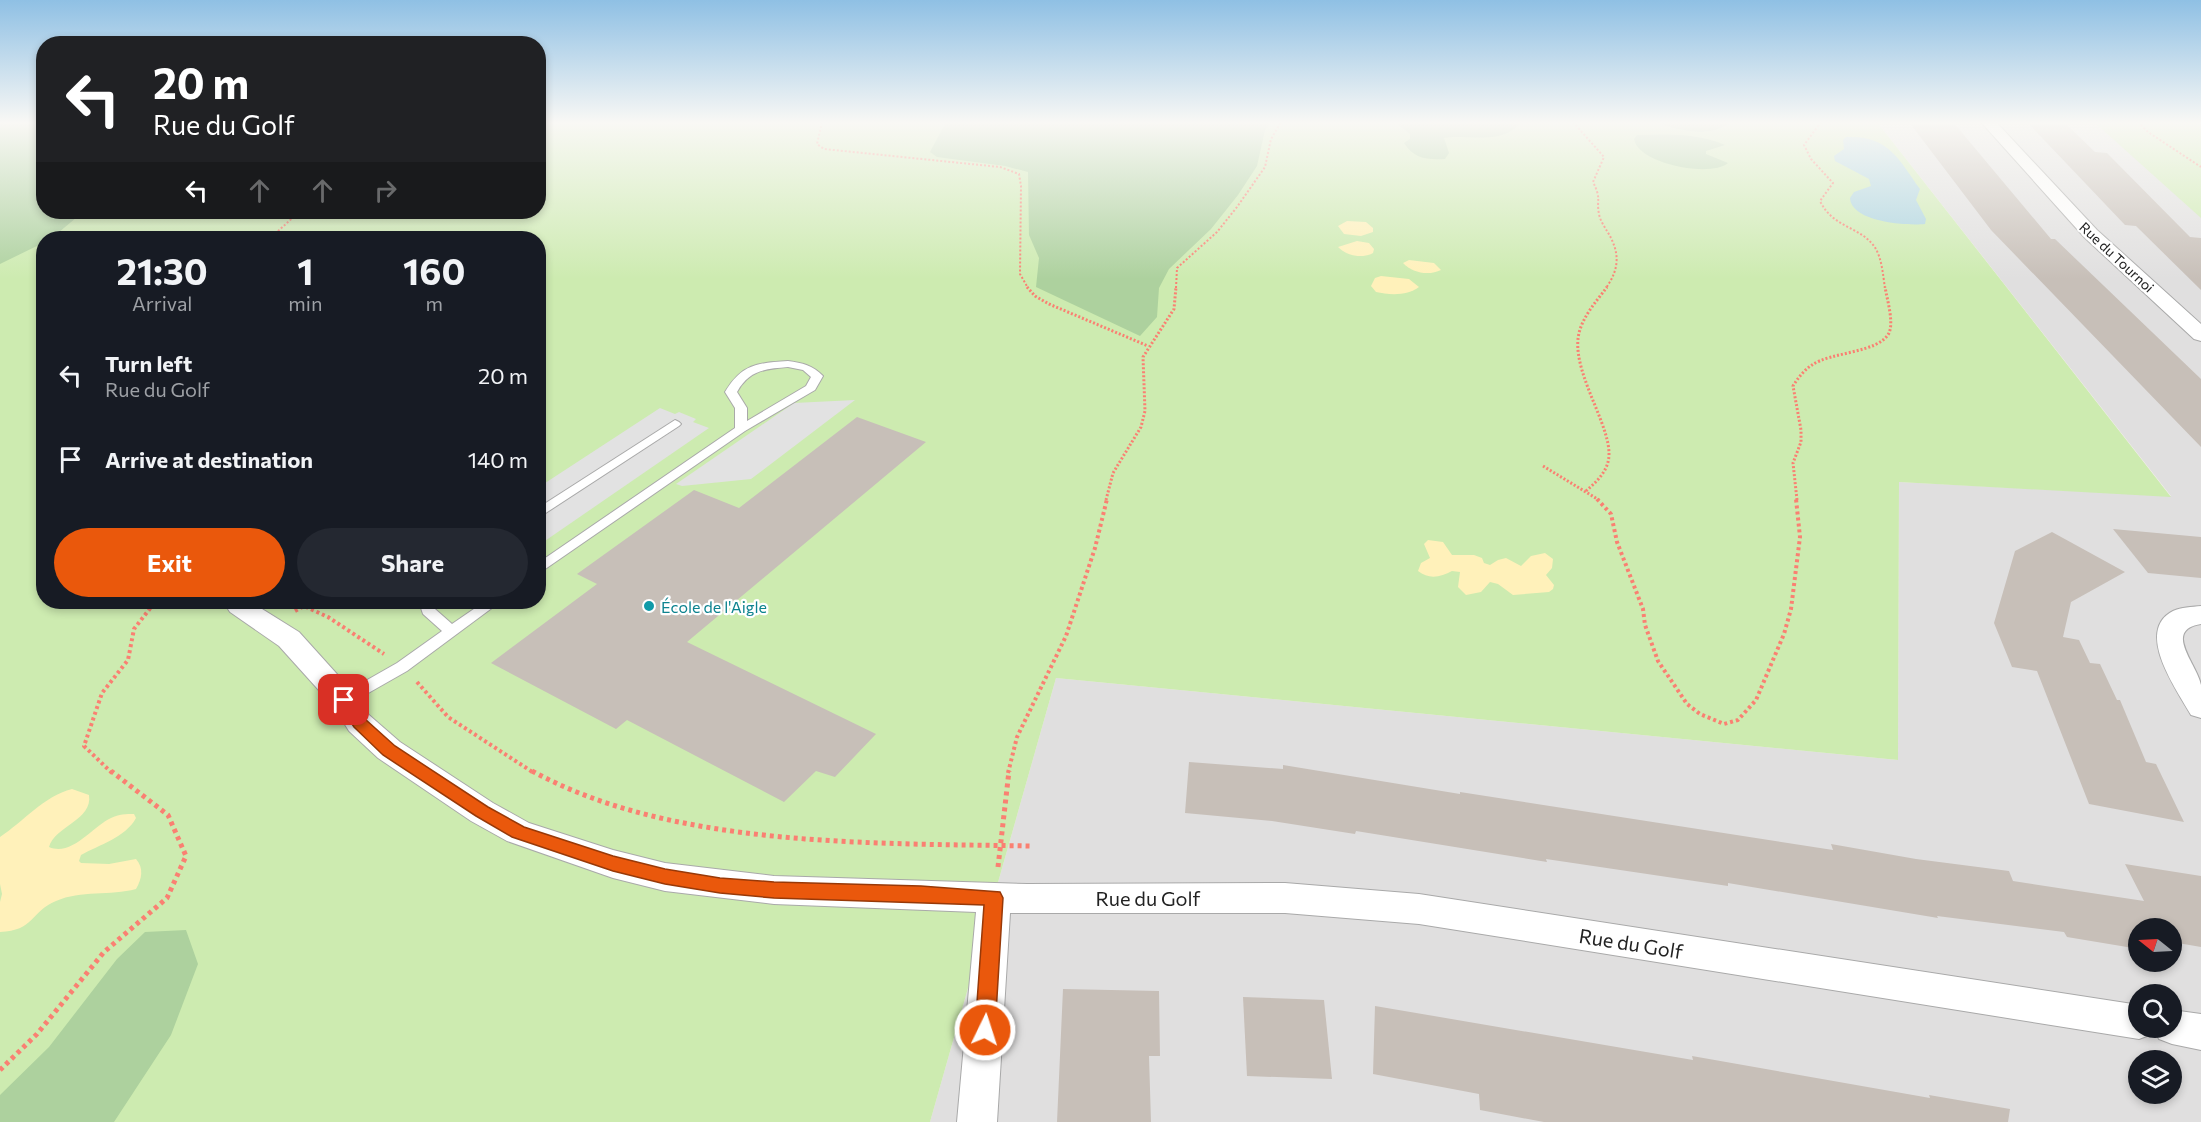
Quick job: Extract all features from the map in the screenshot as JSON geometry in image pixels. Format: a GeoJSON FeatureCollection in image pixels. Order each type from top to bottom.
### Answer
{"type":"FeatureCollection","features":[{"type":"Feature","properties":{"kind":"street","name":"Rue du Tournoi"},"geometry":{"type":"LineString","coordinates":[[2036,174],[2091,234],[2201,335]]}},
{"type":"Feature","properties":{"kind":"street","name":"Rue du Golf"},"geometry":{"type":"LineString","coordinates":[[244,609],[289,639],[344,700],[359,723],[389,750],[482,812],[518,832],[613,864],[665,877],[774,890],[921,893],[994,898],[1335,900],[1419,909],[2128,1020]]}},
{"type":"Feature","properties":{"kind":"street"},"geometry":{"type":"LineString","coordinates":[[2201,615],[2180,617],[2172,625],[2169,633],[2170,646],[2179,668],[2201,707]]}},
{"type":"Feature","properties":{"kind":"street"},"geometry":{"type":"LineString","coordinates":[[977,1122],[994,898]]}},
{"type":"Feature","properties":{"kind":"street"},"geometry":{"type":"LineString","coordinates":[[2182,1029],[2201,1032]]}},
{"type":"Feature","properties":{"kind":"lane"},"geometry":{"type":"LineString","coordinates":[[546,564],[741,429],[811,388],[817,376],[806,367],[788,364],[761,366],[739,378],[731,392],[741,408],[741,429]]}},
{"type":"Feature","properties":{"kind":"lane"},"geometry":{"type":"LineString","coordinates":[[546,509],[675,424]]}},
{"type":"Feature","properties":{"kind":"lane"},"geometry":{"type":"LineString","coordinates":[[428,609],[451,631]]}},
{"type":"Feature","properties":{"kind":"lane"},"geometry":{"type":"LineString","coordinates":[[344,700],[402,668],[483,609]]}},
{"type":"Feature","properties":{"kind":"path"},"geometry":{"type":"LineString","coordinates":[[1019,174],[1021,186],[1020,274],[1024,286],[1036,297],[1049,304],[1148,346]]}},
{"type":"Feature","properties":{"kind":"path"},"geometry":{"type":"LineString","coordinates":[[994,898],[1007,779],[1017,736],[1066,636],[1095,548],[1113,473],[1141,427],[1145,411],[1143,357],[1174,309],[1177,268],[1213,236],[1260,174]]}},
{"type":"Feature","properties":{"kind":"path"},"geometry":{"type":"LineString","coordinates":[[1586,491],[1606,472],[1610,462],[1610,448],[1581,366],[1578,335],[1587,314],[1614,274],[1618,256],[1598,212],[1600,196],[1593,186],[1597,174]]}},
{"type":"Feature","properties":{"kind":"path"},"geometry":{"type":"LineString","coordinates":[[1542,466],[1586,491],[1600,501],[1611,514],[1617,542],[1640,600],[1645,625],[1658,661],[1687,704],[1715,722],[1724,724],[1738,720],[1756,700],[1784,634],[1791,609],[1800,537],[1793,463],[1800,442],[1801,430],[1793,386],[1798,377],[1814,362],[1868,347],[1886,338],[1890,332],[1889,312],[1878,253],[1868,241],[1831,218],[1821,206],[1820,201],[1833,183],[1825,174]]}},
{"type":"Feature","properties":{"kind":"path"},"geometry":{"type":"LineString","coordinates":[[278,231],[291,219]]}},
{"type":"Feature","properties":{"kind":"path"},"geometry":{"type":"LineString","coordinates":[[0,1070],[37,1034],[104,952],[167,898],[186,856],[168,815],[120,780],[84,746],[102,693],[128,660],[134,629],[150,609]]}},
{"type":"Feature","properties":{"kind":"path"},"geometry":{"type":"LineString","coordinates":[[269,624],[298,609]]}},
{"type":"Feature","properties":{"kind":"path"},"geometry":{"type":"LineString","coordinates":[[311,609],[328,617],[402,668],[441,710],[486,744],[523,768],[609,804],[711,828],[772,836],[868,843],[1031,846]]}},
{"type":"Feature","properties":{"kind":"shaded area"},"geometry":{"type":"Polygon","coordinates":[[[1918,174],[2201,174],[2201,1122],[930,1122],[1056,678],[1898,760],[1899,482],[2171,496],[1918,174]]]}},
{"type":"Feature","properties":{"kind":"shaded area"},"geometry":{"type":"Polygon","coordinates":[[[855,400],[751,479],[682,486],[676,484],[794,403],[855,400]]]}},
{"type":"Feature","properties":{"kind":"shaded area"},"geometry":{"type":"Polygon","coordinates":[[[660,408],[675,414],[679,412],[696,419],[693,422],[709,428],[546,540],[546,482],[660,408]]]}},
{"type":"Feature","properties":{"kind":"green space"},"geometry":{"type":"Polygon","coordinates":[[[0,174],[36,174],[36,219],[546,219],[546,174],[1918,174],[2171,497],[1899,482],[1898,760],[1056,678],[930,1122],[0,1122],[0,174]]]}},
{"type":"Feature","properties":{"kind":"green space"},"geometry":{"type":"Polygon","coordinates":[[[0,174],[36,174],[36,219],[75,219],[60,231],[36,231],[36,246],[0,264],[0,174]]]}},
{"type":"Feature","properties":{"kind":"green space"},"geometry":{"type":"Polygon","coordinates":[[[1028,174],[1252,174],[1211,229],[1169,269],[1159,288],[1157,317],[1140,336],[1036,287],[1039,258],[1029,235],[1028,174]]]}},
{"type":"Feature","properties":{"kind":"green space"},"geometry":{"type":"Polygon","coordinates":[[[2152,174],[2201,174],[2201,218],[2152,174]]]}},
{"type":"Feature","properties":{"kind":"green space"},"geometry":{"type":"Polygon","coordinates":[[[186,930],[198,964],[171,1035],[114,1122],[0,1122],[0,1095],[49,1047],[117,959],[145,932],[186,930]]]}},
{"type":"Feature","properties":{"kind":"sand"},"geometry":{"type":"Polygon","coordinates":[[[1347,221],[1366,222],[1373,228],[1373,232],[1361,236],[1344,234],[1338,226],[1347,221]]]}},
{"type":"Feature","properties":{"kind":"sand"},"geometry":{"type":"Polygon","coordinates":[[[1357,241],[1369,243],[1374,249],[1373,253],[1355,256],[1338,247],[1357,241]]]}},
{"type":"Feature","properties":{"kind":"sand"},"geometry":{"type":"Polygon","coordinates":[[[1409,260],[1434,263],[1441,270],[1431,273],[1416,271],[1403,263],[1409,260]]]}},
{"type":"Feature","properties":{"kind":"sand"},"geometry":{"type":"Polygon","coordinates":[[[1381,276],[1409,279],[1419,287],[1398,294],[1376,292],[1371,286],[1375,278],[1381,276]]]}},
{"type":"Feature","properties":{"kind":"sand"},"geometry":{"type":"Polygon","coordinates":[[[1428,540],[1443,542],[1452,555],[1474,555],[1490,565],[1506,558],[1521,566],[1531,556],[1545,553],[1553,559],[1552,568],[1546,575],[1554,585],[1553,589],[1549,592],[1513,595],[1498,584],[1490,582],[1481,592],[1466,595],[1458,587],[1460,572],[1452,571],[1431,577],[1418,571],[1421,563],[1430,558],[1424,544],[1428,540]]]}},
{"type":"Feature","properties":{"kind":"sand"},"geometry":{"type":"Polygon","coordinates":[[[72,789],[89,795],[89,804],[80,817],[58,834],[49,847],[66,848],[111,818],[134,814],[136,818],[132,825],[112,840],[81,855],[79,861],[109,864],[136,859],[139,862],[141,877],[136,889],[75,895],[56,901],[41,910],[20,928],[0,932],[2,894],[0,837],[52,797],[72,789]]]}},
{"type":"Feature","properties":{"kind":"water"},"geometry":{"type":"Polygon","coordinates":[[[1860,174],[1910,174],[1920,189],[1916,200],[1926,219],[1925,224],[1881,221],[1860,212],[1853,206],[1850,198],[1854,192],[1871,186],[1869,179],[1860,174]]]}},
{"type":"Feature","properties":{"kind":"building"},"geometry":{"type":"Polygon","coordinates":[[[1949,174],[1997,174],[2051,239],[2055,239],[2201,379],[2201,447],[1991,230],[1949,174]]]}},
{"type":"Feature","properties":{"kind":"building"},"geometry":{"type":"Polygon","coordinates":[[[2077,174],[2128,174],[2190,237],[2201,238],[2201,290],[2136,226],[2125,225],[2077,174]]]}},
{"type":"Feature","properties":{"kind":"building","name":"École de l'Aigle"},"geometry":{"type":"Polygon","coordinates":[[[857,417],[926,442],[687,642],[876,734],[835,777],[816,771],[784,802],[627,720],[616,729],[491,663],[597,584],[577,574],[694,490],[739,508],[857,417]]]}},
{"type":"Feature","properties":{"kind":"building"},"geometry":{"type":"Polygon","coordinates":[[[2113,529],[2201,537],[2201,578],[2148,573],[2113,529]]]}},
{"type":"Feature","properties":{"kind":"building"},"geometry":{"type":"Polygon","coordinates":[[[2052,532],[2125,572],[2071,602],[2063,637],[2079,640],[2090,663],[2100,664],[2117,700],[2120,700],[2146,762],[2156,764],[2184,822],[2089,804],[2037,671],[2012,667],[1994,623],[2015,551],[2052,532]]]}},
{"type":"Feature","properties":{"kind":"building"},"geometry":{"type":"Polygon","coordinates":[[[1189,762],[1283,769],[1283,765],[1833,850],[1831,844],[1916,859],[2009,871],[2013,881],[2144,901],[2125,864],[2201,876],[2201,947],[2182,944],[2182,918],[2128,918],[2128,947],[2067,937],[2064,932],[1937,916],[1938,918],[1728,883],[1728,886],[1546,859],[1547,862],[1356,831],[1355,834],[1272,821],[1185,813],[1189,762]]]}},
{"type":"Feature","properties":{"kind":"building"},"geometry":{"type":"Polygon","coordinates":[[[1063,989],[1159,991],[1160,1056],[1149,1056],[1151,1122],[1057,1122],[1063,989]]]}},
{"type":"Feature","properties":{"kind":"building"},"geometry":{"type":"Polygon","coordinates":[[[1243,997],[1324,1000],[1332,1079],[1247,1076],[1243,997]]]}},
{"type":"Feature","properties":{"kind":"building"},"geometry":{"type":"Polygon","coordinates":[[[1375,1006],[1693,1060],[1692,1056],[1930,1098],[1929,1095],[2010,1109],[2008,1122],[1544,1122],[1480,1110],[1479,1094],[1373,1074],[1375,1006]]]}},
{"type":"Feature","properties":{"kind":"place","name":"École de l'Aigle"},"geometry":{"type":"Point","coordinates":[649,606]}},
{"type":"Feature","properties":{"kind":"route"},"geometry":{"type":"LineString","coordinates":[[344,700],[359,723],[389,750],[436,779],[482,812],[518,832],[613,864],[665,877],[774,890],[921,893],[994,898],[985,1030]]}}]}
